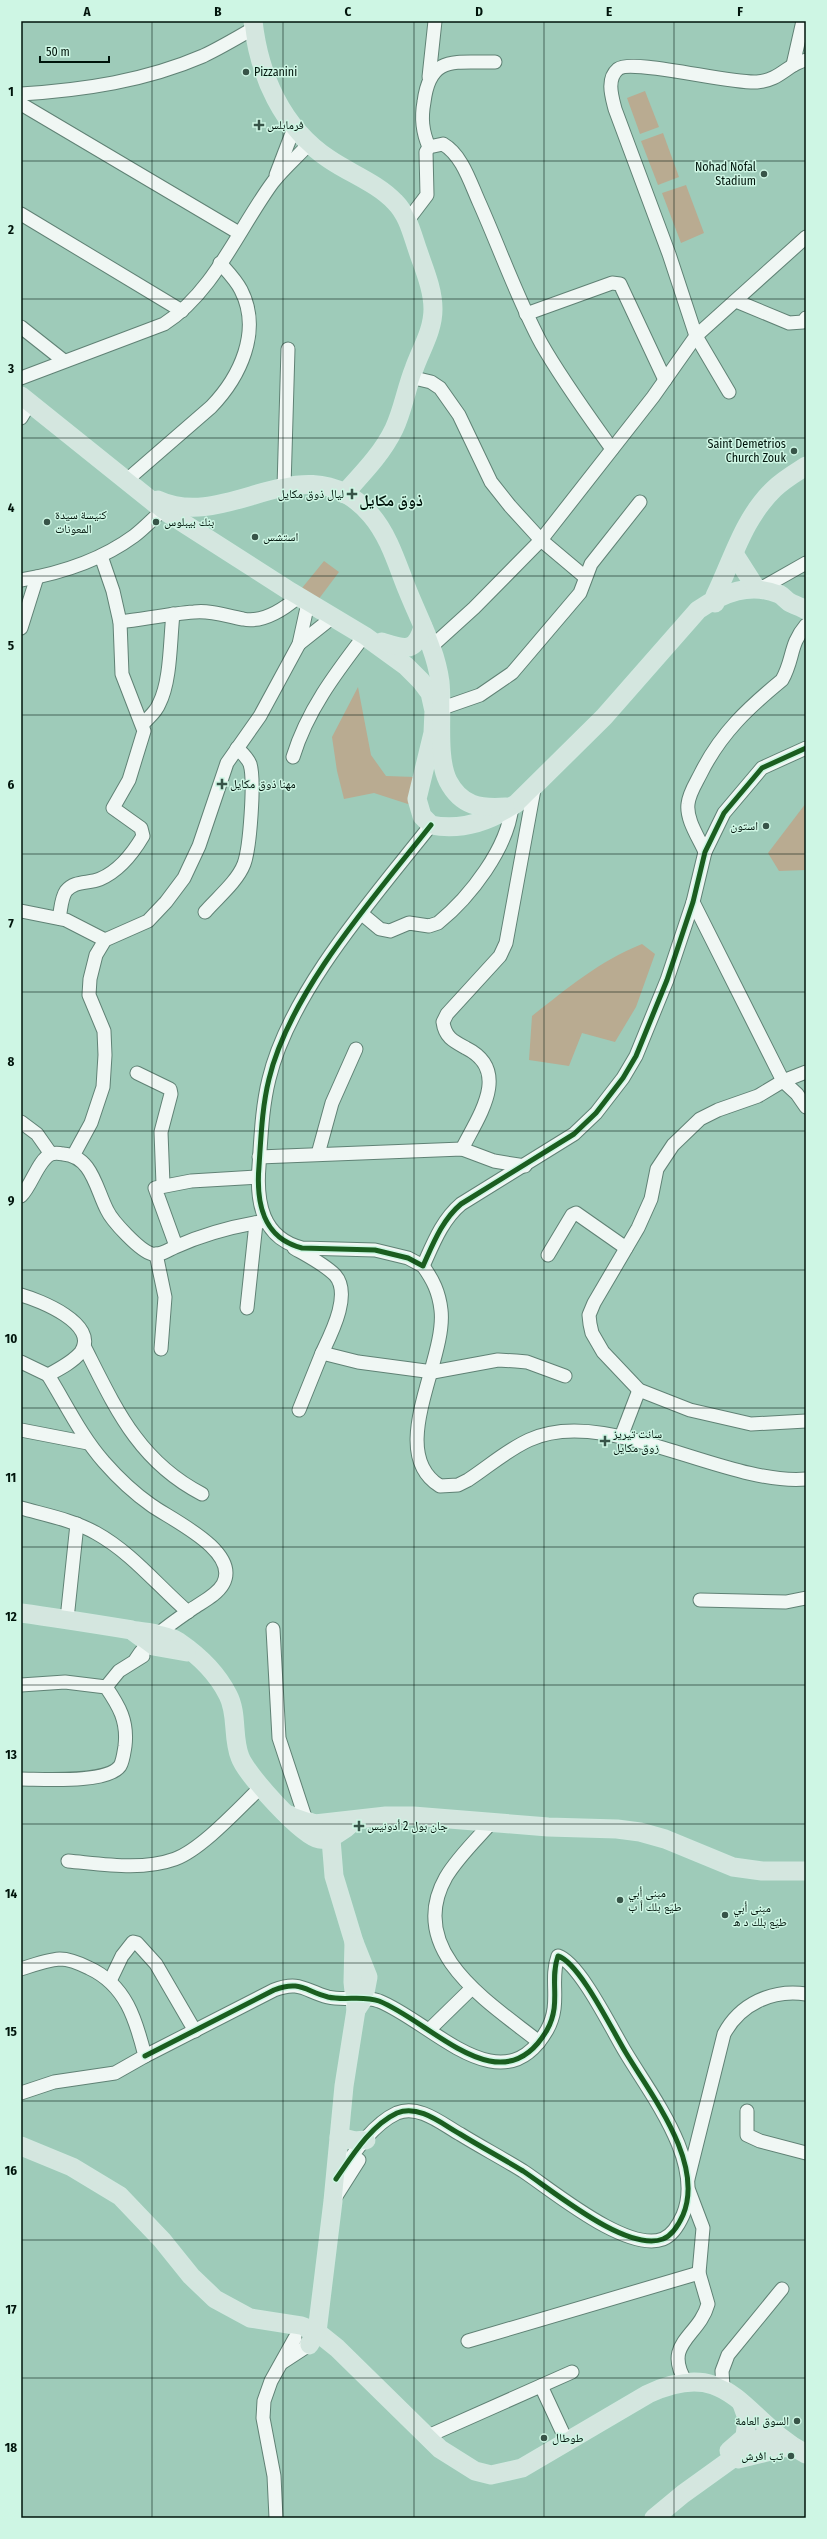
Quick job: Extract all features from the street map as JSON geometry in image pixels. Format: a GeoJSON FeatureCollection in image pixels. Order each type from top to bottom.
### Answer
{"type":"FeatureCollection","features":[{"type":"Feature","properties":{"kind":"main road"},"geometry":{"type":"LineString","coordinates":[[253,25],[258,54],[274,96],[294,128],[309,144],[330,160],[389,196],[408,220],[429,283],[433,309],[429,334],[410,377],[390,436],[375,459],[344,494]]}},
{"type":"Feature","properties":{"kind":"main road"},"geometry":{"type":"LineString","coordinates":[[26,399],[128,479],[146,495],[166,507],[197,531],[303,600],[365,636],[406,666],[421,681],[430,693],[438,710]]}},
{"type":"Feature","properties":{"kind":"main road"},"geometry":{"type":"LineString","coordinates":[[736,550],[743,531],[765,498],[785,480],[806,466]]}},
{"type":"Feature","properties":{"kind":"main road"},"geometry":{"type":"LineString","coordinates":[[166,507],[186,508],[218,505],[304,483],[323,486],[344,494],[371,515],[386,537],[436,661],[438,710],[433,733],[434,763],[417,799],[422,816],[431,825],[456,827],[487,820],[503,813],[512,806],[604,717],[691,620],[698,610],[742,597],[758,596],[783,600]]}},
{"type":"Feature","properties":{"kind":"main road"},"geometry":{"type":"LineString","coordinates":[[197,531],[201,521],[218,505]]}},
{"type":"Feature","properties":{"kind":"main road"},"geometry":{"type":"LineString","coordinates":[[736,550],[758,588],[806,610]]}},
{"type":"Feature","properties":{"kind":"main road"},"geometry":{"type":"LineString","coordinates":[[711,606],[712,588],[730,552],[736,550]]}},
{"type":"Feature","properties":{"kind":"main road"},"geometry":{"type":"LineString","coordinates":[[711,606],[727,593],[758,588]]}},
{"type":"Feature","properties":{"kind":"main road"},"geometry":{"type":"LineString","coordinates":[[365,636],[402,648],[408,648],[417,642],[423,627]]}},
{"type":"Feature","properties":{"kind":"main road"},"geometry":{"type":"LineString","coordinates":[[434,763],[465,802],[486,808],[512,806]]}},
{"type":"Feature","properties":{"kind":"main road"},"geometry":{"type":"LineString","coordinates":[[456,827],[468,817],[469,804]]}},
{"type":"Feature","properties":{"kind":"main road"},"geometry":{"type":"LineString","coordinates":[[21,1614],[67,1619],[132,1630],[193,1654],[206,1665],[227,1694],[232,1707],[238,1751],[248,1772],[298,1825],[319,1828],[349,1827],[356,1820],[413,1816],[490,1823],[640,1832],[733,1867],[780,1872],[806,1871]]}},
{"type":"Feature","properties":{"kind":"main road"},"geometry":{"type":"LineString","coordinates":[[305,2335],[320,2305],[336,2179],[347,2067],[359,1993],[354,1942],[319,1828]]}},
{"type":"Feature","properties":{"kind":"main road"},"geometry":{"type":"LineString","coordinates":[[339,2137],[355,2141],[366,2140]]}},
{"type":"Feature","properties":{"kind":"main road"},"geometry":{"type":"LineString","coordinates":[[21,2146],[72,2167],[120,2196],[162,2240],[190,2276],[215,2299],[250,2318],[270,2322],[337,2348],[440,2448],[464,2466],[491,2475],[522,2468],[648,2394],[667,2385],[686,2382],[704,2382],[723,2388],[790,2446],[806,2454]]}},
{"type":"Feature","properties":{"kind":"main road"},"geometry":{"type":"LineString","coordinates":[[684,2494],[690,2478],[730,2451],[745,2437],[747,2418],[742,2404]]}},
{"type":"Feature","properties":{"kind":"main road"},"geometry":{"type":"LineString","coordinates":[[654,2518],[684,2494],[772,2430]]}},
{"type":"Feature","properties":{"kind":"main road"},"geometry":{"type":"LineString","coordinates":[[730,2461],[790,2446]]}},
{"type":"Feature","properties":{"kind":"street"},"geometry":{"type":"LineString","coordinates":[[793,65],[803,21]]}},
{"type":"Feature","properties":{"kind":"street"},"geometry":{"type":"LineString","coordinates":[[429,147],[423,131],[422,116],[429,77],[435,22]]}},
{"type":"Feature","properties":{"kind":"street"},"geometry":{"type":"LineString","coordinates":[[21,94],[84,89],[141,78],[204,56],[253,25]]}},
{"type":"Feature","properties":{"kind":"street"},"geometry":{"type":"LineString","coordinates":[[729,392],[696,336],[669,254],[615,109],[610,85],[613,75],[618,68],[636,65],[718,79],[755,82],[779,76],[793,65],[806,60]]}},
{"type":"Feature","properties":{"kind":"street"},"geometry":{"type":"LineString","coordinates":[[429,77],[442,66],[457,63],[495,62]]}},
{"type":"Feature","properties":{"kind":"street"},"geometry":{"type":"LineString","coordinates":[[21,104],[239,233]]}},
{"type":"Feature","properties":{"kind":"street"},"geometry":{"type":"LineString","coordinates":[[274,181],[294,128]]}},
{"type":"Feature","properties":{"kind":"street"},"geometry":{"type":"LineString","coordinates":[[21,378],[164,324],[182,311],[220,262],[274,181],[309,144]]}},
{"type":"Feature","properties":{"kind":"street"},"geometry":{"type":"LineString","coordinates":[[408,220],[427,195],[426,152],[429,147],[443,144],[450,148],[470,182],[526,314],[554,366],[612,449]]}},
{"type":"Feature","properties":{"kind":"street"},"geometry":{"type":"LineString","coordinates":[[21,214],[182,311]]}},
{"type":"Feature","properties":{"kind":"street"},"geometry":{"type":"LineString","coordinates":[[431,647],[474,608],[541,540],[666,380],[696,336],[806,238]]}},
{"type":"Feature","properties":{"kind":"street"},"geometry":{"type":"LineString","coordinates":[[128,479],[215,403],[226,390],[241,366],[246,346],[247,306],[240,289],[220,262]]}},
{"type":"Feature","properties":{"kind":"street"},"geometry":{"type":"LineString","coordinates":[[526,314],[612,283],[620,284],[666,380]]}},
{"type":"Feature","properties":{"kind":"street"},"geometry":{"type":"LineString","coordinates":[[736,301],[788,323],[803,322],[806,318]]}},
{"type":"Feature","properties":{"kind":"street"},"geometry":{"type":"LineString","coordinates":[[21,327],[64,361]]}},
{"type":"Feature","properties":{"kind":"street"},"geometry":{"type":"LineString","coordinates":[[284,487],[288,349]]}},
{"type":"Feature","properties":{"kind":"street"},"geometry":{"type":"LineString","coordinates":[[410,377],[431,382],[440,388],[459,415],[492,482],[510,506],[541,540],[585,577]]}},
{"type":"Feature","properties":{"kind":"street"},"geometry":{"type":"LineString","coordinates":[[21,418],[26,399]]}},
{"type":"Feature","properties":{"kind":"street"},"geometry":{"type":"LineString","coordinates":[[438,710],[480,695],[512,673],[580,592],[591,564],[640,502]]}},
{"type":"Feature","properties":{"kind":"street"},"geometry":{"type":"LineString","coordinates":[[21,580],[79,566],[101,556],[134,535],[166,507]]}},
{"type":"Feature","properties":{"kind":"street"},"geometry":{"type":"LineString","coordinates":[[59,918],[65,892],[77,883],[98,880],[109,874],[129,857],[142,836],[141,828],[116,811],[113,805],[129,780],[144,736],[143,724],[120,666],[120,622],[113,591],[101,556]]}},
{"type":"Feature","properties":{"kind":"street"},"geometry":{"type":"LineString","coordinates":[[758,588],[784,576],[806,563]]}},
{"type":"Feature","properties":{"kind":"street"},"geometry":{"type":"LineString","coordinates":[[783,600],[784,576]]}},
{"type":"Feature","properties":{"kind":"street"},"geometry":{"type":"LineString","coordinates":[[21,628],[37,577]]}},
{"type":"Feature","properties":{"kind":"street"},"geometry":{"type":"LineString","coordinates":[[120,622],[173,614],[205,612],[252,619],[273,614],[303,600],[299,644]]}},
{"type":"Feature","properties":{"kind":"street"},"geometry":{"type":"LineString","coordinates":[[143,724],[157,708],[161,699],[167,670],[173,614]]}},
{"type":"Feature","properties":{"kind":"street"},"geometry":{"type":"LineString","coordinates":[[73,1156],[91,1123],[103,1087],[105,1055],[104,1031],[92,1006],[89,989],[92,967],[105,940],[148,921],[174,892],[191,866],[224,770],[237,748],[260,716],[299,644],[333,617]]}},
{"type":"Feature","properties":{"kind":"street"},"geometry":{"type":"LineString","coordinates":[[705,852],[689,818],[688,804],[693,788],[711,753],[728,728],[782,680],[787,670],[793,644],[806,625]]}},
{"type":"Feature","properties":{"kind":"street"},"geometry":{"type":"LineString","coordinates":[[293,757],[300,733],[311,712],[338,669],[365,636]]}},
{"type":"Feature","properties":{"kind":"street"},"geometry":{"type":"LineString","coordinates":[[205,912],[231,883],[245,860],[250,817],[251,766],[247,758],[237,748]]}},
{"type":"Feature","properties":{"kind":"street"},"geometry":{"type":"LineString","coordinates":[[423,1266],[452,1212],[471,1196],[525,1166],[574,1134],[596,1113],[623,1078],[649,1026],[694,902],[705,852],[724,812],[762,768],[806,748]]}},
{"type":"Feature","properties":{"kind":"street"},"geometry":{"type":"LineString","coordinates":[[462,1148],[488,1096],[488,1074],[480,1058],[447,1036],[443,1022],[447,1014],[500,956],[506,943],[534,784]]}},
{"type":"Feature","properties":{"kind":"street"},"geometry":{"type":"LineString","coordinates":[[362,914],[380,929],[390,931],[409,923],[428,926],[438,923],[482,875],[497,852],[508,828],[512,806]]}},
{"type":"Feature","properties":{"kind":"street"},"geometry":{"type":"LineString","coordinates":[[247,1308],[261,1222],[258,1177],[264,1105],[279,1047],[314,982],[362,914],[431,825]]}},
{"type":"Feature","properties":{"kind":"street"},"geometry":{"type":"LineString","coordinates":[[694,902],[783,1082],[797,1094],[806,1107]]}},
{"type":"Feature","properties":{"kind":"street"},"geometry":{"type":"LineString","coordinates":[[21,911],[59,918],[105,940]]}},
{"type":"Feature","properties":{"kind":"street"},"geometry":{"type":"LineString","coordinates":[[318,1154],[332,1103],[356,1049]]}},
{"type":"Feature","properties":{"kind":"street"},"geometry":{"type":"LineString","coordinates":[[806,1072],[783,1082],[758,1096],[708,1115],[682,1136],[658,1170],[650,1199],[638,1228],[594,1303],[590,1315],[592,1333],[603,1352],[638,1390],[690,1410],[745,1422],[806,1421]]}},
{"type":"Feature","properties":{"kind":"street"},"geometry":{"type":"LineString","coordinates":[[137,1073],[170,1089],[171,1094],[161,1132],[163,1184]]}},
{"type":"Feature","properties":{"kind":"street"},"geometry":{"type":"LineString","coordinates":[[21,1122],[37,1134],[51,1154]]}},
{"type":"Feature","properties":{"kind":"street"},"geometry":{"type":"LineString","coordinates":[[260,1157],[462,1148],[494,1161],[525,1166]]}},
{"type":"Feature","properties":{"kind":"street"},"geometry":{"type":"LineString","coordinates":[[21,1196],[29,1187],[41,1163],[51,1154],[73,1156],[87,1166],[111,1217],[140,1246],[156,1254],[206,1235],[261,1222]]}},
{"type":"Feature","properties":{"kind":"street"},"geometry":{"type":"LineString","coordinates":[[176,1246],[154,1192],[155,1188],[163,1184],[258,1177]]}},
{"type":"Feature","properties":{"kind":"street"},"geometry":{"type":"LineString","coordinates":[[548,1255],[572,1215],[576,1213],[626,1248]]}},
{"type":"Feature","properties":{"kind":"street"},"geometry":{"type":"LineString","coordinates":[[261,1222],[288,1244],[328,1269],[339,1282],[341,1304],[334,1326],[299,1410]]}},
{"type":"Feature","properties":{"kind":"street"},"geometry":{"type":"LineString","coordinates":[[288,1244],[302,1248],[380,1251],[408,1258],[423,1266],[435,1283],[442,1311],[433,1372],[424,1399],[417,1441],[421,1462],[425,1471],[429,1477],[440,1486],[458,1485],[468,1480],[529,1440],[558,1432],[587,1431],[621,1437],[771,1477],[806,1479]]}},
{"type":"Feature","properties":{"kind":"street"},"geometry":{"type":"LineString","coordinates":[[156,1254],[165,1296],[161,1349]]}},
{"type":"Feature","properties":{"kind":"street"},"geometry":{"type":"LineString","coordinates":[[21,1295],[41,1301],[62,1313],[81,1333],[84,1346],[130,1433],[157,1463],[189,1488],[202,1494]]}},
{"type":"Feature","properties":{"kind":"street"},"geometry":{"type":"LineString","coordinates":[[48,1375],[74,1359],[84,1346]]}},
{"type":"Feature","properties":{"kind":"street"},"geometry":{"type":"LineString","coordinates":[[322,1353],[358,1362],[433,1372],[508,1360],[527,1362],[565,1376]]}},
{"type":"Feature","properties":{"kind":"street"},"geometry":{"type":"LineString","coordinates":[[21,1362],[48,1375],[88,1443],[120,1479],[152,1505],[200,1536],[221,1561],[226,1576],[221,1588],[186,1614],[160,1641],[114,1676],[106,1686]]}},
{"type":"Feature","properties":{"kind":"street"},"geometry":{"type":"LineString","coordinates":[[621,1437],[638,1390]]}},
{"type":"Feature","properties":{"kind":"street"},"geometry":{"type":"LineString","coordinates":[[21,1430],[88,1443]]}},
{"type":"Feature","properties":{"kind":"street"},"geometry":{"type":"LineString","coordinates":[[21,1508],[77,1524],[97,1533],[130,1557],[186,1614]]}},
{"type":"Feature","properties":{"kind":"street"},"geometry":{"type":"LineString","coordinates":[[67,1619],[77,1524]]}},
{"type":"Feature","properties":{"kind":"street"},"geometry":{"type":"LineString","coordinates":[[700,1600],[786,1602],[806,1598]]}},
{"type":"Feature","properties":{"kind":"street"},"geometry":{"type":"LineString","coordinates":[[273,1630],[279,1738],[319,1828]]}},
{"type":"Feature","properties":{"kind":"street"},"geometry":{"type":"LineString","coordinates":[[21,1685],[65,1682],[106,1686]]}},
{"type":"Feature","properties":{"kind":"street"},"geometry":{"type":"LineString","coordinates":[[21,1779],[94,1777],[118,1769],[124,1754],[126,1725],[119,1708],[106,1686]]}},
{"type":"Feature","properties":{"kind":"street"},"geometry":{"type":"LineString","coordinates":[[68,1861],[137,1865],[174,1860],[195,1847],[261,1787]]}},
{"type":"Feature","properties":{"kind":"street"},"geometry":{"type":"LineString","coordinates":[[490,1823],[446,1878],[438,1896],[435,1915],[437,1932],[445,1955],[455,1972],[472,1988],[539,2042]]}},
{"type":"Feature","properties":{"kind":"street"},"geometry":{"type":"LineString","coordinates":[[110,1981],[128,1947],[133,1942],[137,1943],[156,1964],[195,2031]]}},
{"type":"Feature","properties":{"kind":"street"},"geometry":{"type":"LineString","coordinates":[[21,2093],[54,2082],[115,2073],[145,2056],[284,1986],[304,1986],[333,1998],[359,1993],[388,2005],[466,2053],[488,2062],[501,2063],[525,2056],[539,2042],[555,2010],[555,1969],[558,1956],[570,1962],[591,1993],[661,2110],[678,2147],[688,2185],[703,2228],[699,2273],[708,2304],[704,2314],[680,2349],[676,2361],[686,2382]]}},
{"type":"Feature","properties":{"kind":"street"},"geometry":{"type":"LineString","coordinates":[[21,1969],[51,1960],[67,1960],[93,1970],[110,1981],[117,1988],[131,2009],[137,2024],[145,2056]]}},
{"type":"Feature","properties":{"kind":"street"},"geometry":{"type":"LineString","coordinates":[[430,2030],[472,1988]]}},
{"type":"Feature","properties":{"kind":"street"},"geometry":{"type":"LineString","coordinates":[[336,2179],[366,2140],[398,2113],[411,2110],[429,2116],[523,2171],[583,2213],[626,2236],[645,2240],[660,2240],[667,2237],[680,2222],[724,2034],[732,2020],[742,2010],[760,2000],[781,1994],[806,1994]]}},
{"type":"Feature","properties":{"kind":"street"},"geometry":{"type":"LineString","coordinates":[[747,2111],[747,2135],[760,2141],[806,2153]]}},
{"type":"Feature","properties":{"kind":"street"},"geometry":{"type":"LineString","coordinates":[[333,2201],[363,2155],[382,2133],[400,2120],[429,2116]]}},
{"type":"Feature","properties":{"kind":"street"},"geometry":{"type":"LineString","coordinates":[[468,2341],[699,2273]]}},
{"type":"Feature","properties":{"kind":"street"},"geometry":{"type":"LineString","coordinates":[[723,2388],[722,2371],[728,2355],[782,2289]]}},
{"type":"Feature","properties":{"kind":"street"},"geometry":{"type":"LineString","coordinates":[[276,2518],[274,2476],[262,2418],[264,2401],[280,2364],[305,2335]]}},
{"type":"Feature","properties":{"kind":"street"},"geometry":{"type":"LineString","coordinates":[[428,2436],[572,2372]]}},
{"type":"Feature","properties":{"kind":"street"},"geometry":{"type":"LineString","coordinates":[[541,2386],[567,2442]]}},
{"type":"Feature","properties":{"kind":"shaded area"},"geometry":{"type":"Polygon","coordinates":[[[645,91],[659,127],[640,134],[627,98],[645,91]]]}},
{"type":"Feature","properties":{"kind":"shaded area"},"geometry":{"type":"Polygon","coordinates":[[[663,133],[679,177],[658,185],[641,141],[663,133]]]}},
{"type":"Feature","properties":{"kind":"shaded area"},"geometry":{"type":"Polygon","coordinates":[[[686,185],[704,233],[681,243],[662,193],[686,185]]]}},
{"type":"Feature","properties":{"kind":"shaded area"},"geometry":{"type":"Polygon","coordinates":[[[324,561],[339,572],[318,600],[302,588],[324,561]]]}},
{"type":"Feature","properties":{"kind":"shaded area"},"geometry":{"type":"Polygon","coordinates":[[[358,687],[371,755],[386,776],[415,777],[411,805],[374,793],[344,799],[337,771],[332,737],[358,687]]]}},
{"type":"Feature","properties":{"kind":"shaded area"},"geometry":{"type":"Polygon","coordinates":[[[806,803],[806,870],[779,871],[768,853],[806,803]]]}},
{"type":"Feature","properties":{"kind":"shaded area"},"geometry":{"type":"Polygon","coordinates":[[[642,944],[655,954],[636,1007],[615,1042],[582,1033],[569,1066],[529,1060],[532,1016],[584,976],[611,959],[642,944]]]}},
{"type":"Feature","properties":{"kind":"cycle path"},"geometry":{"type":"LineString","coordinates":[[431,825],[361,913],[315,979],[295,1012],[280,1046],[269,1079],[263,1111],[260,1144],[258,1179],[261,1205],[264,1217],[278,1236],[289,1243],[302,1248],[375,1250],[408,1258],[423,1266],[434,1241],[448,1217],[454,1210],[461,1204],[574,1134],[596,1113],[623,1078],[636,1056],[667,980],[693,902],[705,852],[724,813],[762,768],[806,748]]}},
{"type":"Feature","properties":{"kind":"cycle path"},"geometry":{"type":"LineString","coordinates":[[145,2056],[274,1990],[283,1987],[296,1986],[328,1997],[366,1998],[379,2001],[400,2011],[466,2053],[488,2061],[509,2061],[529,2052],[547,2030],[554,2011],[555,1974],[558,1956],[567,1961],[586,1984],[626,2053],[661,2109],[681,2152],[687,2174],[688,2195],[683,2215],[670,2235],[663,2239],[648,2241],[630,2237],[611,2229],[590,2217],[523,2171],[430,2116],[414,2111],[397,2113],[379,2125],[370,2133],[336,2179]]}},
{"type":"Feature","properties":{"kind":"place","name":"Pizzanini"},"geometry":{"type":"Point","coordinates":[246,72]}},
{"type":"Feature","properties":{"kind":"place","name":"فرمابلس"},"geometry":{"type":"Point","coordinates":[259,125]}},
{"type":"Feature","properties":{"kind":"place","name":"Nohad Nofal Stadium"},"geometry":{"type":"Point","coordinates":[764,174]}},
{"type":"Feature","properties":{"kind":"place","name":"Saint Demetrios Church Zouk"},"geometry":{"type":"Point","coordinates":[794,451]}},
{"type":"Feature","properties":{"kind":"place","name":"ليال ذوق مكايل"},"geometry":{"type":"Point","coordinates":[352,494]}},
{"type":"Feature","properties":{"kind":"place","name":"كنيسة سيدة المعونات"},"geometry":{"type":"Point","coordinates":[47,522]}},
{"type":"Feature","properties":{"kind":"place","name":"بنك بيبلوس"},"geometry":{"type":"Point","coordinates":[156,522]}},
{"type":"Feature","properties":{"kind":"place","name":"استشس"},"geometry":{"type":"Point","coordinates":[255,537]}},
{"type":"Feature","properties":{"kind":"place","name":"مهنا ذوق مكايل"},"geometry":{"type":"Point","coordinates":[222,784]}},
{"type":"Feature","properties":{"kind":"place","name":"استون"},"geometry":{"type":"Point","coordinates":[766,826]}},
{"type":"Feature","properties":{"kind":"place","name":"سانت تيريز زوق مكايل"},"geometry":{"type":"Point","coordinates":[605,1441]}},
{"type":"Feature","properties":{"kind":"place","name":"جان بول 2 أدونيس"},"geometry":{"type":"Point","coordinates":[359,1826]}},
{"type":"Feature","properties":{"kind":"place","name":"مبنى أبي طيّع بلك أ ب"},"geometry":{"type":"Point","coordinates":[620,1900]}},
{"type":"Feature","properties":{"kind":"place","name":"مبنى أبي طيّع بلك د ه"},"geometry":{"type":"Point","coordinates":[725,1915]}},
{"type":"Feature","properties":{"kind":"place","name":"السوق العامة"},"geometry":{"type":"Point","coordinates":[797,2421]}},
{"type":"Feature","properties":{"kind":"place","name":"طوطال"},"geometry":{"type":"Point","coordinates":[544,2438]}},
{"type":"Feature","properties":{"kind":"place","name":"تب افرش"},"geometry":{"type":"Point","coordinates":[791,2456]}},
{"type":"Feature","properties":{"kind":"district","name":"ذوق مكايل"},"geometry":{"type":"Point","coordinates":[391,500]}}]}
